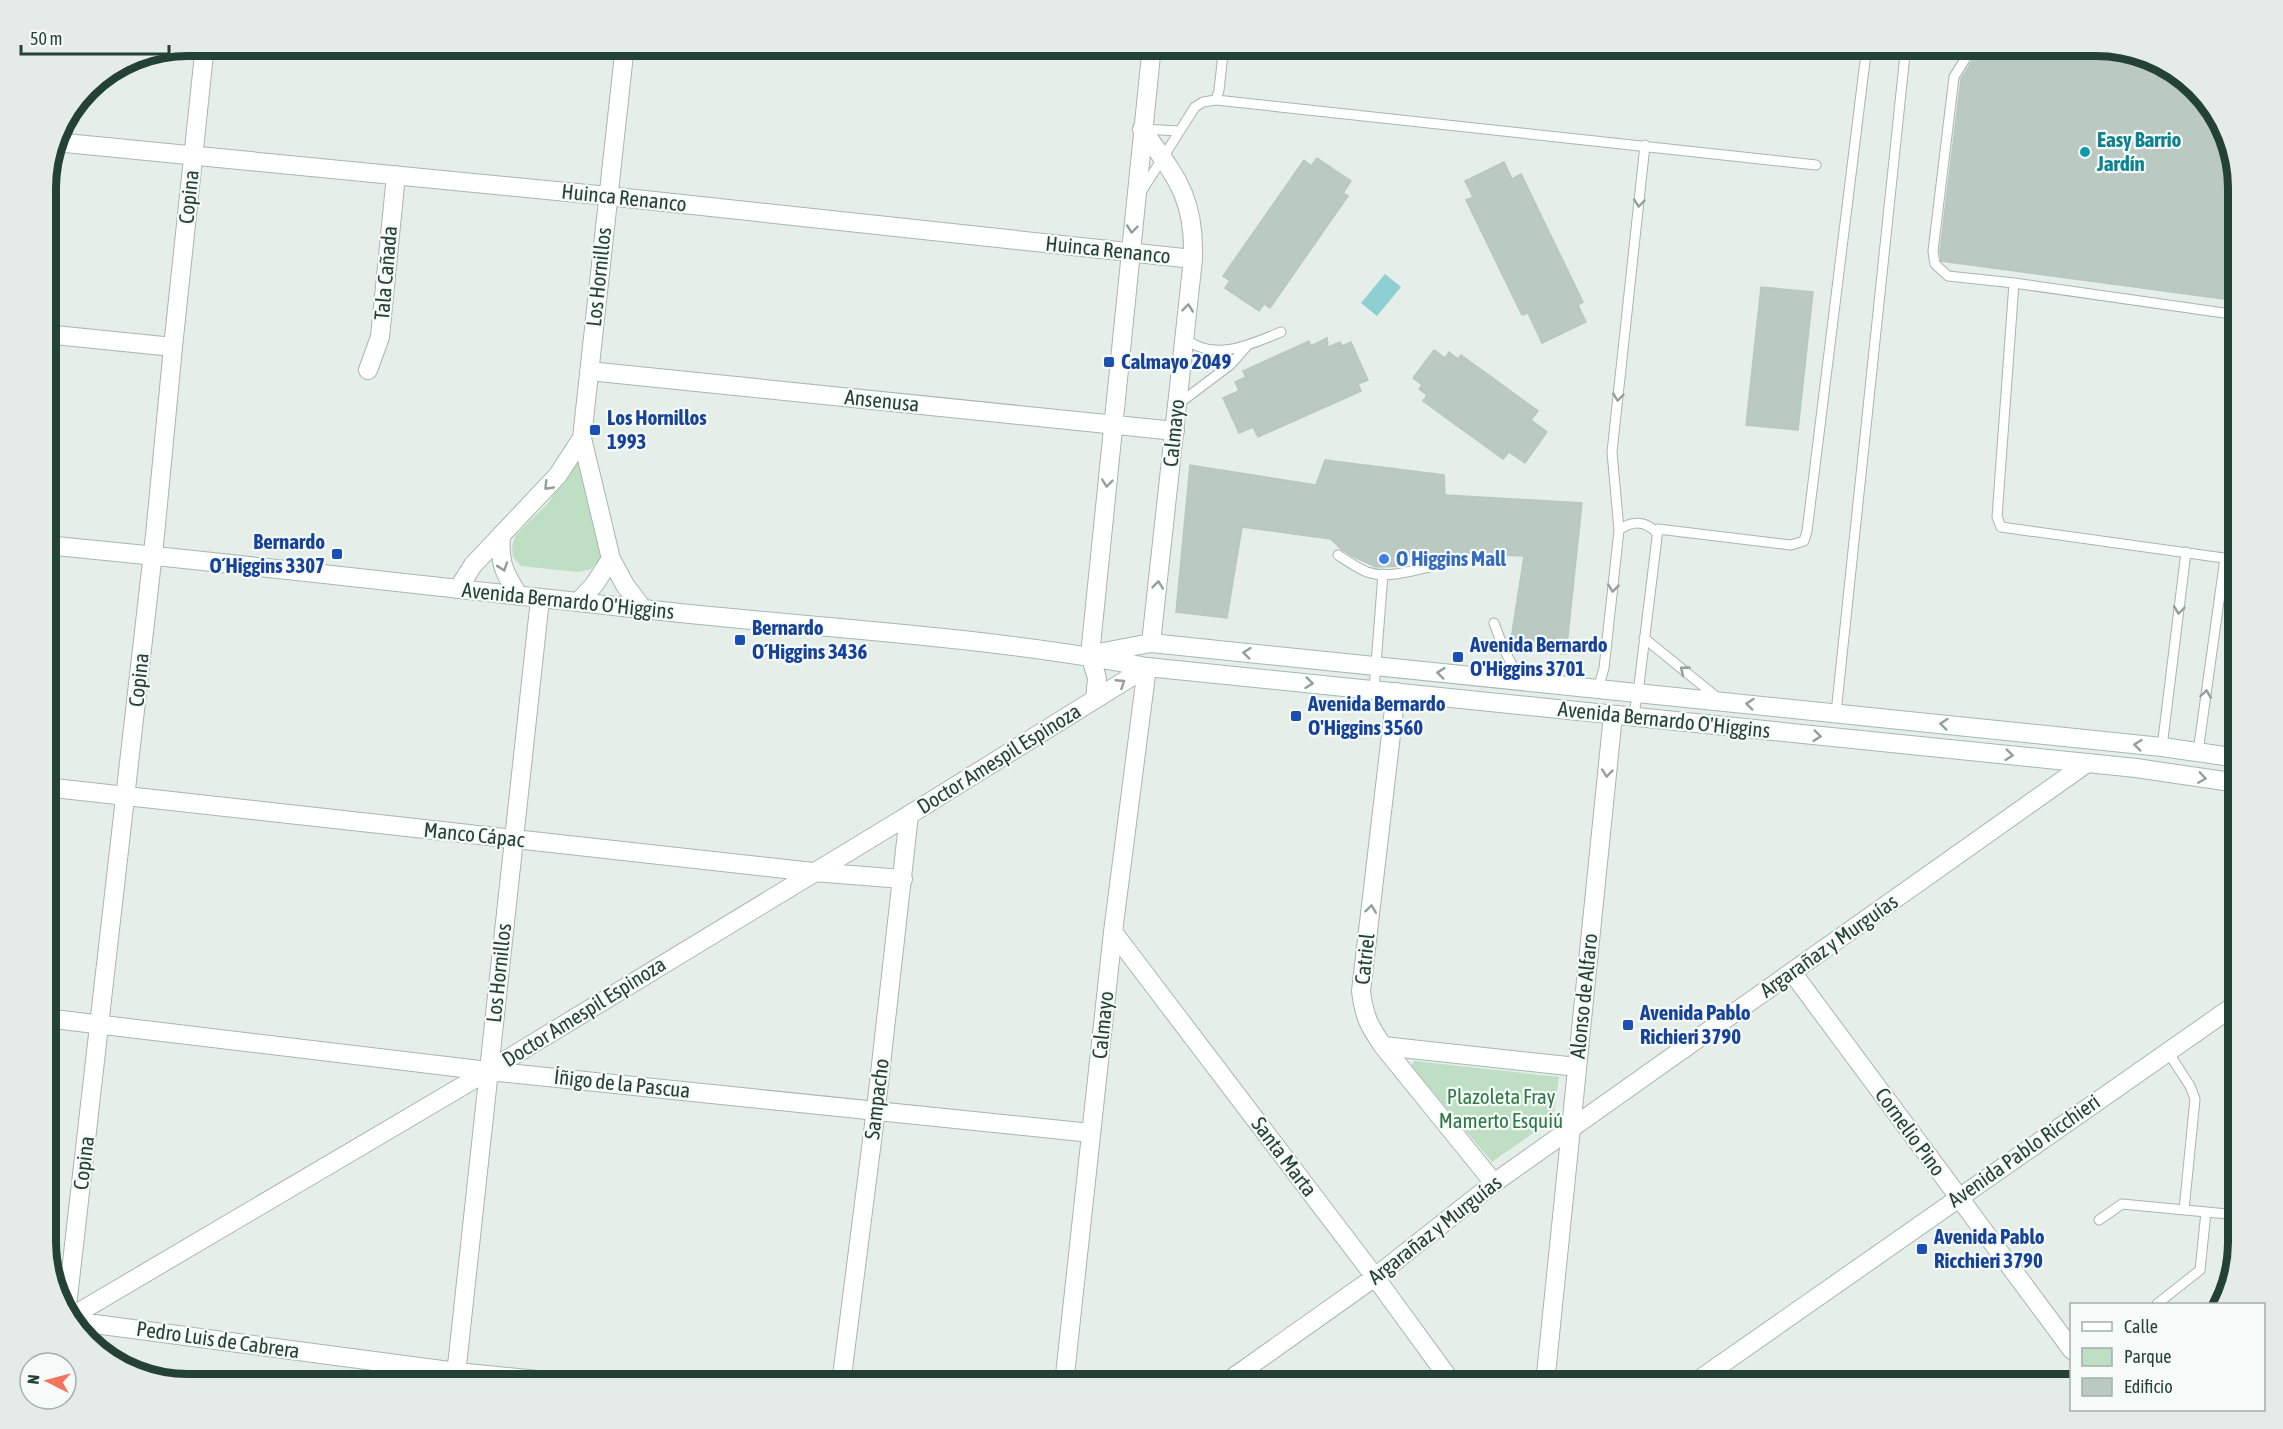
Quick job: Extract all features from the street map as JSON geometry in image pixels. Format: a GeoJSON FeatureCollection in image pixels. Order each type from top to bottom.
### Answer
{"type":"FeatureCollection","features":[{"type":"Feature","properties":{"kind":"street","name":"Copina"},"geometry":{"type":"LineString","coordinates":[[71,1303],[153,556],[204,56]]}},
{"type":"Feature","properties":{"kind":"street","name":"Los Hornillos"},"geometry":{"type":"LineString","coordinates":[[624,56],[582,438],[611,560],[625,585],[643,609]]}},
{"type":"Feature","properties":{"kind":"street"},"geometry":{"type":"LineString","coordinates":[[1090,655],[1151,56]]}},
{"type":"Feature","properties":{"kind":"street","name":"Calmayo"},"geometry":{"type":"LineString","coordinates":[[1142,129],[1179,183],[1190,212],[1194,232],[1185,338],[1151,643]]}},
{"type":"Feature","properties":{"kind":"street","name":"Huinca Renanco"},"geometry":{"type":"LineString","coordinates":[[63,143],[608,196],[1193,259]]}},
{"type":"Feature","properties":{"kind":"street","name":"Tala Cañada"},"geometry":{"type":"LineString","coordinates":[[368,370],[380,337],[396,175]]}},
{"type":"Feature","properties":{"kind":"street"},"geometry":{"type":"LineString","coordinates":[[56,335],[173,347]]}},
{"type":"Feature","properties":{"kind":"street","name":"Ansenusa"},"geometry":{"type":"LineString","coordinates":[[590,371],[1175,431]]}},
{"type":"Feature","properties":{"kind":"street","name":"Los Hornillos"},"geometry":{"type":"LineString","coordinates":[[458,589],[473,565],[558,475],[582,438]]}},
{"type":"Feature","properties":{"kind":"street"},"geometry":{"type":"LineString","coordinates":[[501,535],[500,556],[504,573],[519,596]]}},
{"type":"Feature","properties":{"kind":"street","name":"Avenida Bernardo O'Higgins"},"geometry":{"type":"LineString","coordinates":[[56,546],[643,609],[923,636],[1090,655],[1147,666],[2136,768],[2228,781]]}},
{"type":"Feature","properties":{"kind":"street"},"geometry":{"type":"LineString","coordinates":[[578,602],[594,585],[611,560]]}},
{"type":"Feature","properties":{"kind":"street","name":"Los Hornillos"},"geometry":{"type":"LineString","coordinates":[[456,1374],[540,598]]}},
{"type":"Feature","properties":{"kind":"street","name":"Avenida Bernardo O'Higgins"},"geometry":{"type":"LineString","coordinates":[[1090,655],[1151,643],[2162,747],[2228,756]]}},
{"type":"Feature","properties":{"kind":"street","name":"Doctor Amespil Espinoza"},"geometry":{"type":"LineString","coordinates":[[1090,655],[1097,678],[1095,699]]}},
{"type":"Feature","properties":{"kind":"street","name":"Calmayo"},"geometry":{"type":"LineString","coordinates":[[1065,1374],[1113,932],[1147,666]]}},
{"type":"Feature","properties":{"kind":"street","name":"Doctor Amespil Espinoza"},"geometry":{"type":"LineString","coordinates":[[77,1313],[488,1071],[1147,666]]}},
{"type":"Feature","properties":{"kind":"street","name":"Catriel"},"geometry":{"type":"LineString","coordinates":[[1396,693],[1361,991],[1363,1011],[1369,1026],[1383,1046],[1494,1183]]}},
{"type":"Feature","properties":{"kind":"street","name":"Alonso de Alfaro"},"geometry":{"type":"LineString","coordinates":[[1546,1374],[1613,715]]}},
{"type":"Feature","properties":{"kind":"street"},"geometry":{"type":"LineString","coordinates":[[2136,768],[2186,764],[2199,752]]}},
{"type":"Feature","properties":{"kind":"street","name":"Argarañaz y Murguías"},"geometry":{"type":"LineString","coordinates":[[1238,1374],[1375,1277],[1494,1183],[2087,763]]}},
{"type":"Feature","properties":{"kind":"street","name":"Manco Cápac"},"geometry":{"type":"LineString","coordinates":[[56,788],[813,872],[903,879]]}},
{"type":"Feature","properties":{"kind":"street","name":"Sampacho"},"geometry":{"type":"LineString","coordinates":[[842,1374],[876,1109],[909,814]]}},
{"type":"Feature","properties":{"kind":"street","name":"Santa Marta"},"geometry":{"type":"LineString","coordinates":[[1113,932],[1375,1277],[1446,1374]]}},
{"type":"Feature","properties":{"kind":"street","name":"Cornelio Pino"},"geometry":{"type":"LineString","coordinates":[[1792,972],[2070,1347]]}},
{"type":"Feature","properties":{"kind":"street","name":"Avenida Pablo Ricchieri"},"geometry":{"type":"LineString","coordinates":[[1707,1374],[2228,1010]]}},
{"type":"Feature","properties":{"kind":"street","name":"Íñigo de la Pascua"},"geometry":{"type":"LineString","coordinates":[[56,1019],[488,1071],[876,1109],[1091,1133]]}},
{"type":"Feature","properties":{"kind":"street"},"geometry":{"type":"LineString","coordinates":[[1383,1046],[1576,1067]]}},
{"type":"Feature","properties":{"kind":"street","name":"Pedro Luis de Cabrera"},"geometry":{"type":"LineString","coordinates":[[82,1320],[430,1374]]}},
{"type":"Feature","properties":{"kind":"lane"},"geometry":{"type":"LineString","coordinates":[[1216,100],[1223,56]]}},
{"type":"Feature","properties":{"kind":"lane"},"geometry":{"type":"LineString","coordinates":[[1619,530],[1638,522],[1657,531],[1791,545],[1804,541],[1866,56]]}},
{"type":"Feature","properties":{"kind":"lane"},"geometry":{"type":"LineString","coordinates":[[1836,713],[1905,56]]}},
{"type":"Feature","properties":{"kind":"lane"},"geometry":{"type":"LineString","coordinates":[[1967,56],[1954,77],[1933,252],[1935,264],[1948,276],[2014,283],[2227,313]]}},
{"type":"Feature","properties":{"kind":"lane"},"geometry":{"type":"LineString","coordinates":[[1135,201],[1196,107],[1203,102],[1216,100],[1816,165]]}},
{"type":"Feature","properties":{"kind":"lane"},"geometry":{"type":"LineString","coordinates":[[1142,129],[1179,131]]}},
{"type":"Feature","properties":{"kind":"lane"},"geometry":{"type":"LineString","coordinates":[[1598,689],[1604,668],[1619,530],[1612,452],[1645,145]]}},
{"type":"Feature","properties":{"kind":"lane"},"geometry":{"type":"LineString","coordinates":[[2014,283],[1997,517],[2001,527],[2225,558],[2199,752]]}},
{"type":"Feature","properties":{"kind":"lane"},"geometry":{"type":"LineString","coordinates":[[1185,338],[1193,345],[1210,350],[1246,347],[1281,332]]}},
{"type":"Feature","properties":{"kind":"lane"},"geometry":{"type":"LineString","coordinates":[[1177,405],[1230,365],[1246,347]]}},
{"type":"Feature","properties":{"kind":"lane"},"geometry":{"type":"LineString","coordinates":[[1633,717],[1638,693],[1657,531]]}},
{"type":"Feature","properties":{"kind":"lane"},"geometry":{"type":"LineString","coordinates":[[2162,747],[2186,552]]}},
{"type":"Feature","properties":{"kind":"lane"},"geometry":{"type":"LineString","coordinates":[[1338,555],[1368,572],[1383,574],[1393,575],[1429,567]]}},
{"type":"Feature","properties":{"kind":"lane"},"geometry":{"type":"LineString","coordinates":[[1374,690],[1383,574]]}},
{"type":"Feature","properties":{"kind":"lane"},"geometry":{"type":"LineString","coordinates":[[1494,623],[1520,681]]}},
{"type":"Feature","properties":{"kind":"lane"},"geometry":{"type":"LineString","coordinates":[[1644,638],[1722,702]]}},
{"type":"Feature","properties":{"kind":"lane"},"geometry":{"type":"LineString","coordinates":[[2168,1052],[2190,1086],[2195,1099],[2184,1210]]}},
{"type":"Feature","properties":{"kind":"lane"},"geometry":{"type":"LineString","coordinates":[[2099,1220],[2122,1204],[2228,1214]]}},
{"type":"Feature","properties":{"kind":"lane"},"geometry":{"type":"LineString","coordinates":[[2159,1303],[2200,1270],[2206,1212]]}},
{"type":"Feature","properties":{"kind":"green space"},"geometry":{"type":"Polygon","coordinates":[[[581,455],[604,542],[601,558],[591,569],[577,572],[521,566],[513,557],[512,547],[515,536],[549,502],[576,459],[581,455]]]}},
{"type":"Feature","properties":{"kind":"green space","name":"Plazoleta Fray Mamerto Esquiú"},"geometry":{"type":"Polygon","coordinates":[[[1414,1061],[1559,1077],[1553,1119],[1492,1162],[1411,1066],[1414,1061]]]}},
{"type":"Feature","properties":{"kind":"water"},"geometry":{"type":"Polygon","coordinates":[[[1385,274],[1401,287],[1377,316],[1361,303],[1385,274]]]}},
{"type":"Feature","properties":{"kind":"building","name":"Easy Barrio Jardín"},"geometry":{"type":"Polygon","coordinates":[[[1975,56],[2096,56],[2130,60],[2162,73],[2183,88],[2195,100],[2214,129],[2225,162],[2227,300],[1941,261],[1940,251],[1961,79],[1975,56]]]}},
{"type":"Feature","properties":{"kind":"building"},"geometry":{"type":"Polygon","coordinates":[[[1317,158],[1351,181],[1343,193],[1348,196],[1270,308],[1264,304],[1259,311],[1225,288],[1230,281],[1223,276],[1304,160],[1311,166],[1317,158]]]}},
{"type":"Feature","properties":{"kind":"building"},"geometry":{"type":"Polygon","coordinates":[[[1504,162],[1512,179],[1521,174],[1583,302],[1578,305],[1586,322],[1542,343],[1528,313],[1522,315],[1466,200],[1473,197],[1465,181],[1504,162]]]}},
{"type":"Feature","properties":{"kind":"building"},"geometry":{"type":"Polygon","coordinates":[[[1761,287],[1813,292],[1798,430],[1746,425],[1761,287]]]}},
{"type":"Feature","properties":{"kind":"building"},"geometry":{"type":"Polygon","coordinates":[[[1327,338],[1328,347],[1340,342],[1342,346],[1351,342],[1368,380],[1358,384],[1361,391],[1258,437],[1253,427],[1239,433],[1223,398],[1239,391],[1235,382],[1246,377],[1243,371],[1309,341],[1311,346],[1327,338]]]}},
{"type":"Feature","properties":{"kind":"building"},"geometry":{"type":"Polygon","coordinates":[[[1434,350],[1445,358],[1449,352],[1458,359],[1461,355],[1538,411],[1531,420],[1547,432],[1525,463],[1509,452],[1503,459],[1423,401],[1427,395],[1419,389],[1422,385],[1413,378],[1434,350]]]}},
{"type":"Feature","properties":{"kind":"building","name":"O Higgins Mall"},"geometry":{"type":"Polygon","coordinates":[[[1325,460],[1444,475],[1445,495],[1582,503],[1566,654],[1512,650],[1510,646],[1524,556],[1425,552],[1403,566],[1376,567],[1352,556],[1331,539],[1242,527],[1227,618],[1176,612],[1190,465],[1316,485],[1325,460]]]}},
{"type":"Feature","properties":{"kind":"place","name":"Easy Barrio Jardín"},"geometry":{"type":"Point","coordinates":[2085,152]}},
{"type":"Feature","properties":{"kind":"place","name":"Calmayo 2049"},"geometry":{"type":"Point","coordinates":[1109,362]}},
{"type":"Feature","properties":{"kind":"place","name":"Los Hornillos 1993"},"geometry":{"type":"Point","coordinates":[595,430]}},
{"type":"Feature","properties":{"kind":"place","name":"Bernardo O´Higgins 3307"},"geometry":{"type":"Point","coordinates":[337,554]}},
{"type":"Feature","properties":{"kind":"place","name":"O Higgins Mall"},"geometry":{"type":"Point","coordinates":[1384,559]}},
{"type":"Feature","properties":{"kind":"place","name":"Bernardo O´Higgins 3436"},"geometry":{"type":"Point","coordinates":[740,640]}},
{"type":"Feature","properties":{"kind":"place","name":"Avenida Bernardo O'Higgins 3701"},"geometry":{"type":"Point","coordinates":[1458,657]}},
{"type":"Feature","properties":{"kind":"place","name":"Avenida Bernardo O'Higgins 3560"},"geometry":{"type":"Point","coordinates":[1296,716]}},
{"type":"Feature","properties":{"kind":"place","name":"Avenida Pablo Richieri 3790"},"geometry":{"type":"Point","coordinates":[1628,1025]}},
{"type":"Feature","properties":{"kind":"place","name":"Avenida Pablo Ricchieri 3790"},"geometry":{"type":"Point","coordinates":[1922,1249]}}]}
